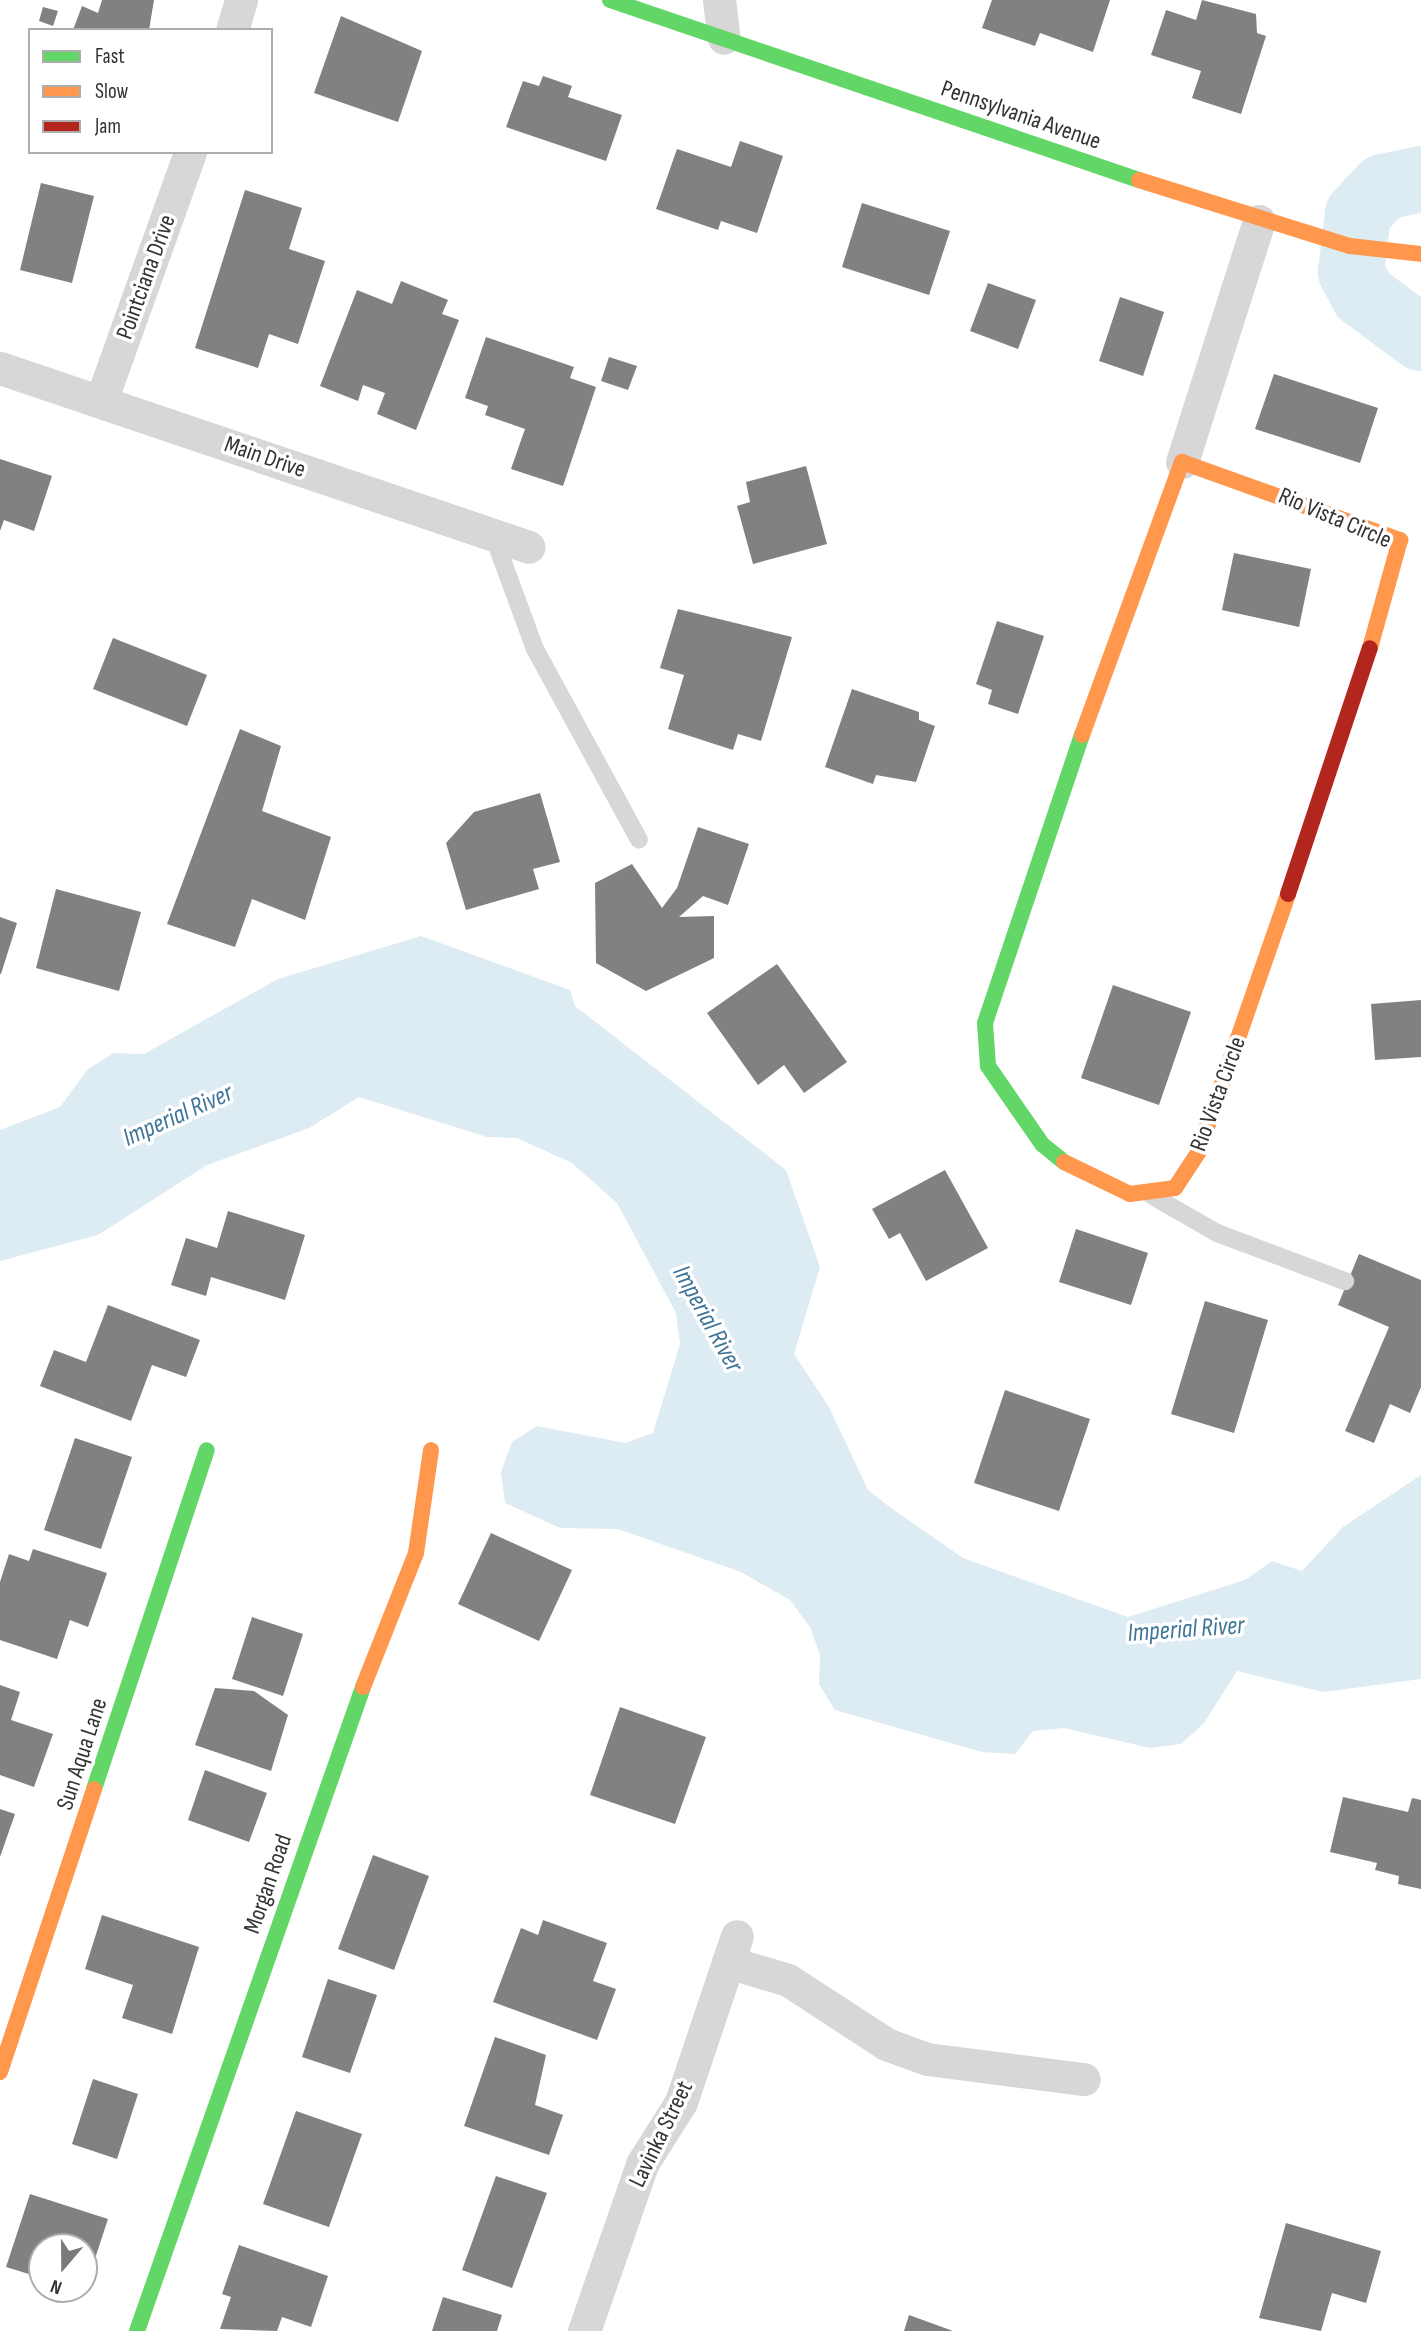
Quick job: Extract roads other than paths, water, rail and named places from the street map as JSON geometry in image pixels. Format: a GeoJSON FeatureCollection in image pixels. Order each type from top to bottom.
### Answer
{"type":"FeatureCollection","features":[{"type":"Feature","properties":{"kind":"street"},"geometry":{"type":"LineString","coordinates":[[233,28],[242,0]]}},
{"type":"Feature","properties":{"kind":"street","name":"Pennsylvania Avenue"},"geometry":{"type":"LineString","coordinates":[[610,0],[1259,221],[1301,233],[1413,254]]}},
{"type":"Feature","properties":{"kind":"street"},"geometry":{"type":"LineString","coordinates":[[719,0],[724,38]]}},
{"type":"Feature","properties":{"kind":"street","name":"Pointciana Drive"},"geometry":{"type":"LineString","coordinates":[[101,401],[189,154]]}},
{"type":"Feature","properties":{"kind":"street","name":"Rio Vista Circle"},"geometry":{"type":"LineString","coordinates":[[1182,462],[1400,540],[1348,724],[1198,1153],[1175,1188],[1130,1194],[1078,1173],[1042,1144],[988,1066],[985,1023],[1019,908],[1182,462],[1259,221]]}},
{"type":"Feature","properties":{"kind":"street","name":"Main Drive"},"geometry":{"type":"LineString","coordinates":[[0,368],[529,547]]}},
{"type":"Feature","properties":{"kind":"street","name":"Sun Aqua Lane"},"geometry":{"type":"LineString","coordinates":[[0,2072],[207,1450]]}},
{"type":"Feature","properties":{"kind":"street","name":"Morgan Road"},"geometry":{"type":"LineString","coordinates":[[137,2331],[338,1751],[416,1553],[431,1450]]}},
{"type":"Feature","properties":{"kind":"street","name":"Lavinka Street"},"geometry":{"type":"LineString","coordinates":[[584,2331],[642,2164],[681,2102],[733,1949],[788,1980],[886,2044],[926,2059],[1084,2079]]}},
{"type":"Feature","properties":{"kind":"lane"},"geometry":{"type":"LineString","coordinates":[[493,535],[535,649],[639,840]]}},
{"type":"Feature","properties":{"kind":"lane"},"geometry":{"type":"LineString","coordinates":[[1146,1192],[1217,1233],[1345,1281]]}},
{"type":"Feature","properties":{"kind":"water","name":"Imperial River"},"geometry":{"type":"Polygon","coordinates":[[[421,936],[570,990],[575,1006],[786,1170],[820,1267],[794,1354],[829,1407],[868,1490],[891,1508],[963,1558],[1128,1617],[1245,1580],[1272,1561],[1302,1571],[1343,1527],[1421,1475],[1421,1679],[1323,1692],[1237,1671],[1204,1723],[1181,1744],[1150,1748],[1064,1728],[1033,1731],[1015,1754],[982,1752],[835,1710],[819,1684],[820,1655],[810,1627],[790,1600],[741,1572],[618,1529],[560,1528],[505,1503],[501,1472],[512,1442],[537,1426],[625,1443],[653,1433],[680,1344],[676,1313],[617,1203],[572,1163],[517,1138],[487,1137],[359,1097],[309,1128],[207,1165],[98,1235],[0,1261],[0,1130],[60,1107],[88,1069],[114,1053],[144,1054],[278,979],[421,936]]]}},
{"type":"Feature","properties":{"kind":"waterway"},"geometry":{"type":"LineString","coordinates":[[1421,179],[1383,187],[1358,214],[1351,272],[1363,295],[1421,338]]}}]}
